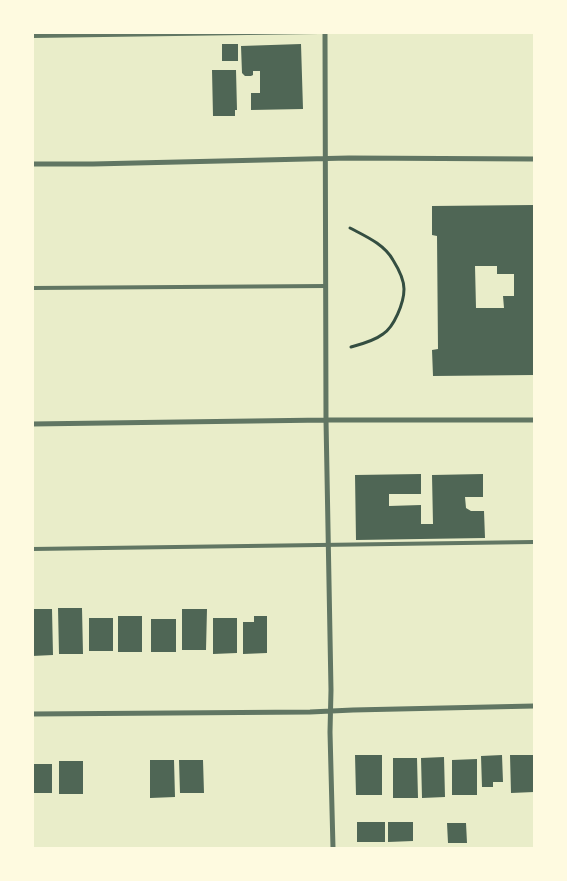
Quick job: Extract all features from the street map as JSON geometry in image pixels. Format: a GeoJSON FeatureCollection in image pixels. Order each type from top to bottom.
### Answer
{"type":"FeatureCollection","features":[{"type":"Feature","properties":{"kind":"street"},"geometry":{"type":"LineString","coordinates":[[325,32],[326,420],[333,848]]}},
{"type":"Feature","properties":{"kind":"street"},"geometry":{"type":"LineString","coordinates":[[32,164],[349,158],[534,159]]}},
{"type":"Feature","properties":{"kind":"street"},"geometry":{"type":"LineString","coordinates":[[32,424],[326,420],[534,420]]}},
{"type":"Feature","properties":{"kind":"street"},"geometry":{"type":"LineString","coordinates":[[32,714],[310,712],[534,706]]}},
{"type":"Feature","properties":{"kind":"lane"},"geometry":{"type":"LineString","coordinates":[[32,36],[319,32]]}},
{"type":"Feature","properties":{"kind":"lane"},"geometry":{"type":"LineString","coordinates":[[32,288],[326,286]]}},
{"type":"Feature","properties":{"kind":"lane"},"geometry":{"type":"LineString","coordinates":[[32,549],[534,542]]}},
{"type":"Feature","properties":{"kind":"path"},"geometry":{"type":"LineString","coordinates":[[350,228],[377,243],[393,259],[402,279],[404,289],[400,308],[393,323],[384,334],[364,344],[350,347]]}},
{"type":"Feature","properties":{"kind":"building"},"geometry":{"type":"Polygon","coordinates":[[[222,44],[238,44],[238,61],[222,61],[222,44]]]}},
{"type":"Feature","properties":{"kind":"building"},"geometry":{"type":"Polygon","coordinates":[[[301,44],[303,109],[251,110],[251,93],[260,93],[260,71],[253,71],[251,76],[245,76],[242,73],[241,46],[301,44]]]}},
{"type":"Feature","properties":{"kind":"building"},"geometry":{"type":"Polygon","coordinates":[[[212,70],[236,70],[237,110],[235,110],[235,116],[213,116],[212,70]]]}},
{"type":"Feature","properties":{"kind":"building"},"geometry":{"type":"Polygon","coordinates":[[[534,205],[534,375],[433,376],[432,350],[438,349],[437,236],[432,235],[432,206],[534,205]],[[475,266],[476,308],[504,308],[503,296],[514,296],[514,274],[497,274],[497,266],[475,266]]]}},
{"type":"Feature","properties":{"kind":"building"},"geometry":{"type":"Polygon","coordinates":[[[421,474],[421,494],[389,494],[389,506],[421,505],[421,524],[433,524],[432,475],[483,474],[483,497],[465,497],[466,508],[471,511],[484,511],[485,538],[356,540],[355,475],[421,474]]]}},
{"type":"Feature","properties":{"kind":"building"},"geometry":{"type":"Polygon","coordinates":[[[58,608],[82,608],[83,654],[59,654],[58,608]]]}},
{"type":"Feature","properties":{"kind":"building"},"geometry":{"type":"Polygon","coordinates":[[[32,609],[52,609],[53,655],[32,656],[32,609]]]}},
{"type":"Feature","properties":{"kind":"building"},"geometry":{"type":"Polygon","coordinates":[[[182,609],[207,609],[206,650],[182,650],[182,609]]]}},
{"type":"Feature","properties":{"kind":"building"},"geometry":{"type":"Polygon","coordinates":[[[118,616],[142,616],[142,652],[118,652],[118,616]]]}},
{"type":"Feature","properties":{"kind":"building"},"geometry":{"type":"Polygon","coordinates":[[[254,616],[267,616],[267,653],[243,654],[243,622],[254,622],[254,616]]]}},
{"type":"Feature","properties":{"kind":"building"},"geometry":{"type":"Polygon","coordinates":[[[89,618],[113,618],[113,651],[89,651],[89,618]]]}},
{"type":"Feature","properties":{"kind":"building"},"geometry":{"type":"Polygon","coordinates":[[[213,618],[237,618],[237,653],[213,654],[213,618]]]}},
{"type":"Feature","properties":{"kind":"building"},"geometry":{"type":"Polygon","coordinates":[[[151,619],[176,619],[176,652],[151,652],[151,619]]]}},
{"type":"Feature","properties":{"kind":"building"},"geometry":{"type":"Polygon","coordinates":[[[355,755],[382,755],[382,795],[356,795],[355,755]]]}},
{"type":"Feature","properties":{"kind":"building"},"geometry":{"type":"Polygon","coordinates":[[[502,755],[503,782],[493,782],[493,787],[482,787],[481,756],[502,755]]]}},
{"type":"Feature","properties":{"kind":"building"},"geometry":{"type":"Polygon","coordinates":[[[510,755],[533,755],[534,792],[511,793],[510,755]]]}},
{"type":"Feature","properties":{"kind":"building"},"geometry":{"type":"Polygon","coordinates":[[[444,757],[445,797],[422,798],[421,758],[444,757]]]}},
{"type":"Feature","properties":{"kind":"building"},"geometry":{"type":"Polygon","coordinates":[[[393,758],[417,758],[418,798],[393,798],[393,758]]]}},
{"type":"Feature","properties":{"kind":"building"},"geometry":{"type":"Polygon","coordinates":[[[477,759],[477,795],[452,795],[452,760],[477,759]]]}},
{"type":"Feature","properties":{"kind":"building"},"geometry":{"type":"Polygon","coordinates":[[[150,760],[174,760],[175,797],[150,798],[150,760]]]}},
{"type":"Feature","properties":{"kind":"building"},"geometry":{"type":"Polygon","coordinates":[[[179,760],[203,760],[204,793],[180,793],[179,760]]]}},
{"type":"Feature","properties":{"kind":"building"},"geometry":{"type":"Polygon","coordinates":[[[59,761],[83,761],[83,794],[59,794],[59,761]]]}},
{"type":"Feature","properties":{"kind":"building"},"geometry":{"type":"Polygon","coordinates":[[[32,764],[52,764],[52,793],[32,793],[32,764]]]}},
{"type":"Feature","properties":{"kind":"building"},"geometry":{"type":"Polygon","coordinates":[[[357,822],[385,822],[385,842],[357,842],[357,822]]]}},
{"type":"Feature","properties":{"kind":"building"},"geometry":{"type":"Polygon","coordinates":[[[388,822],[413,822],[413,841],[388,842],[388,822]]]}},
{"type":"Feature","properties":{"kind":"building"},"geometry":{"type":"Polygon","coordinates":[[[447,823],[466,823],[467,843],[448,843],[447,823]]]}}]}
